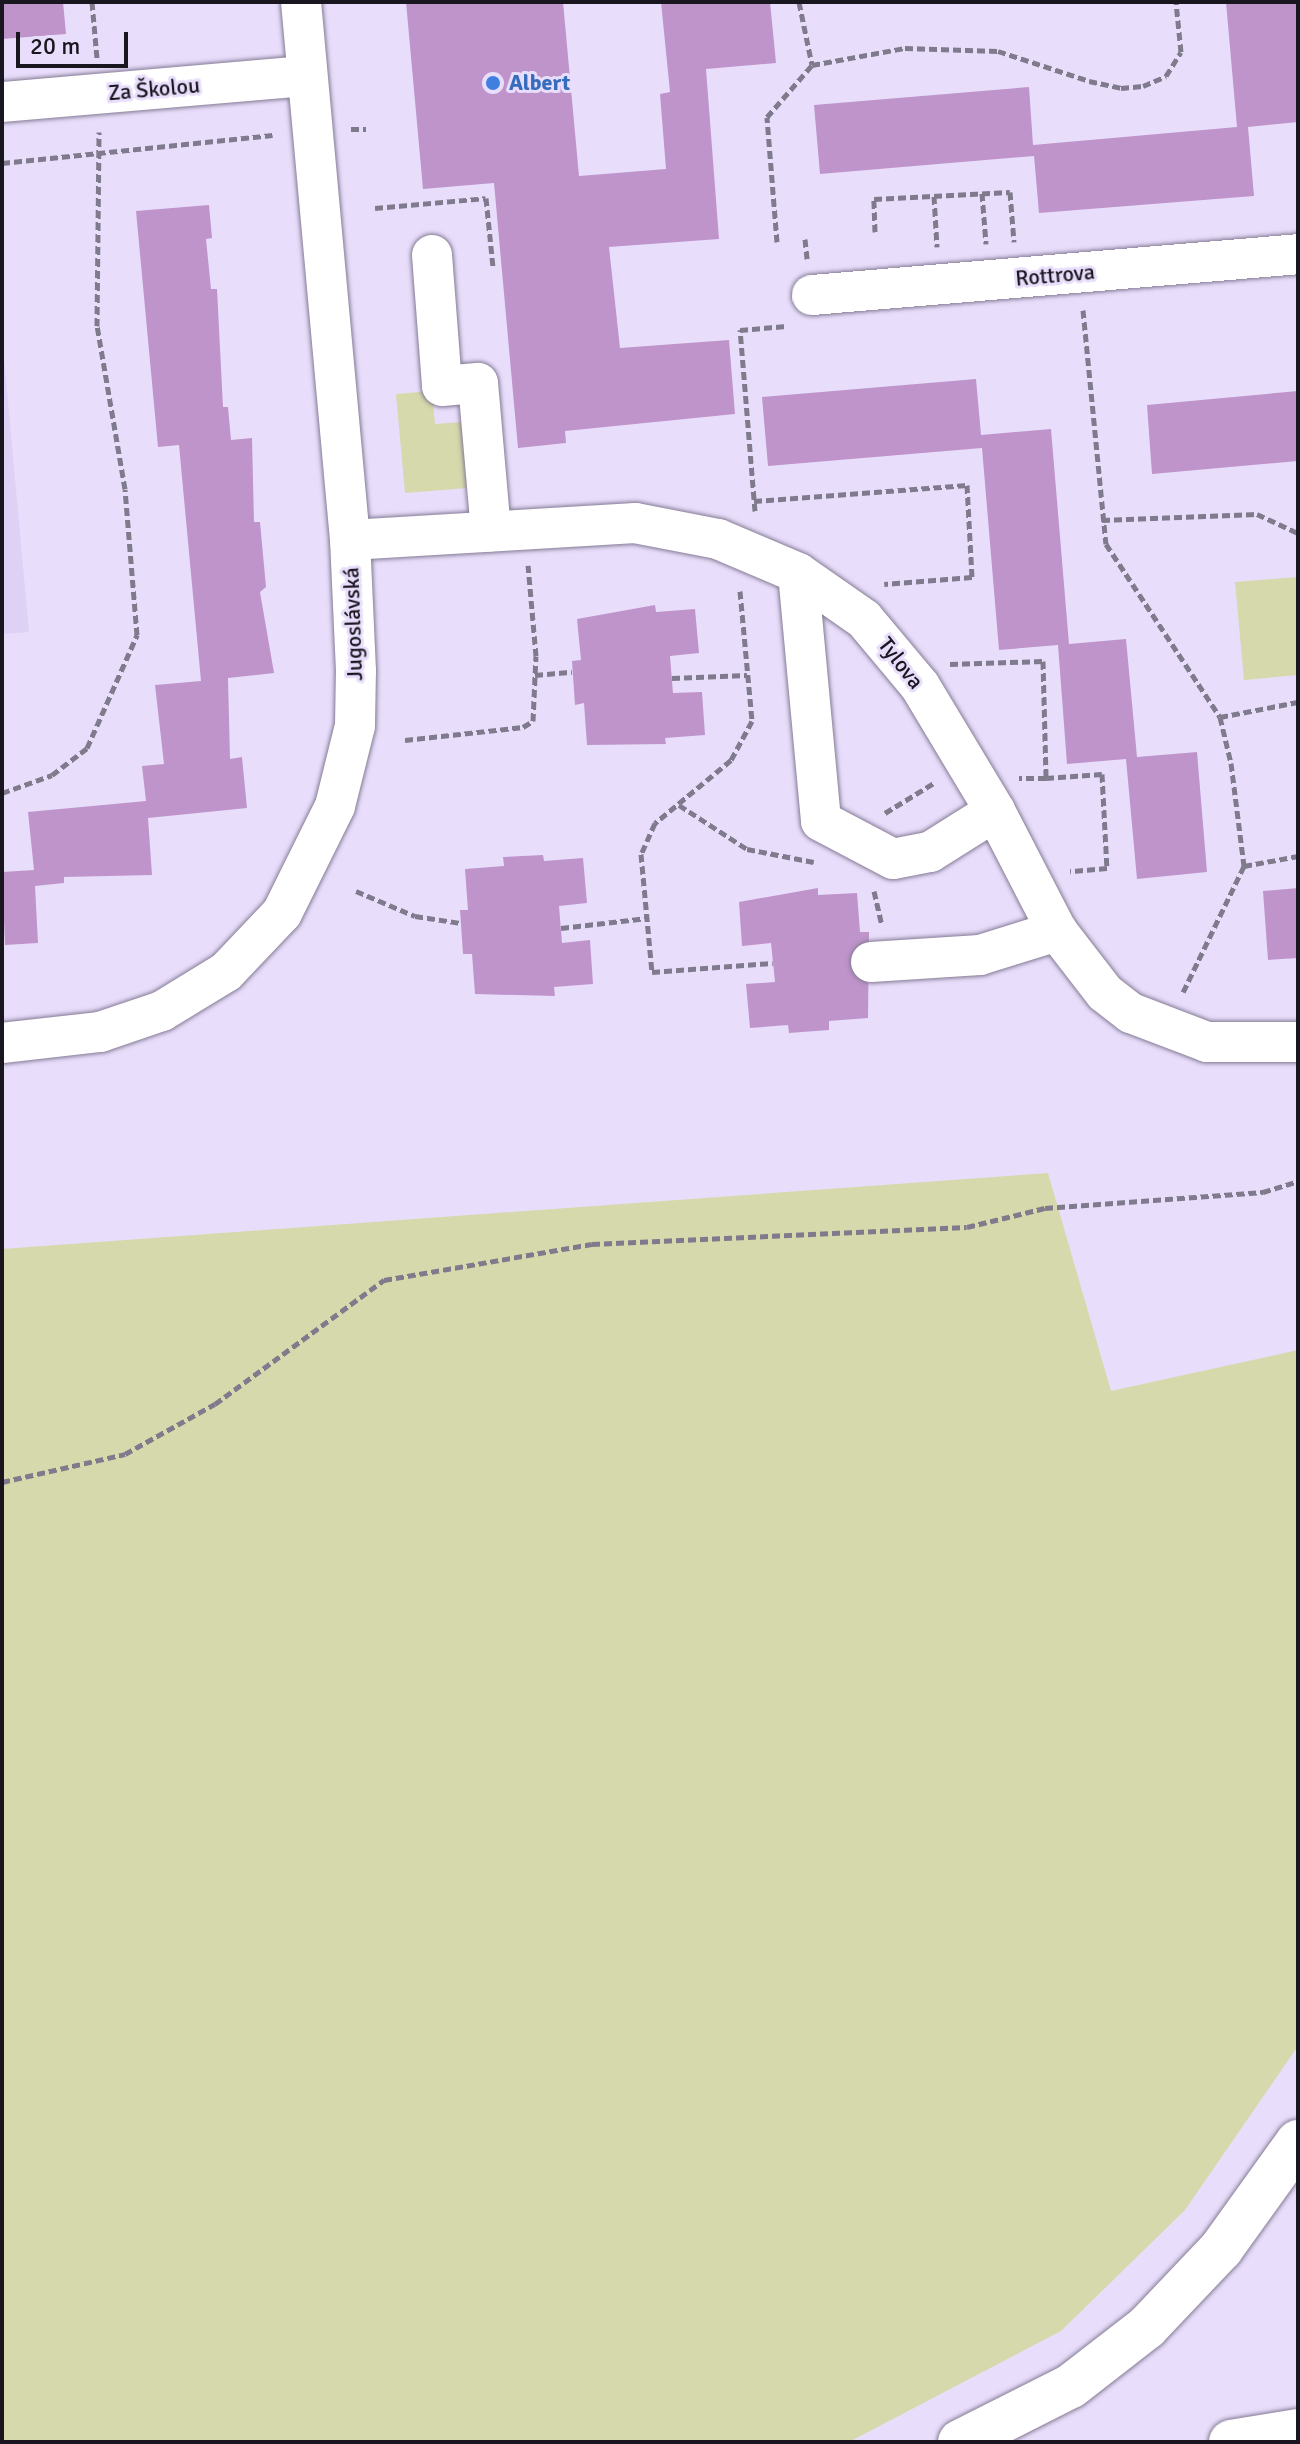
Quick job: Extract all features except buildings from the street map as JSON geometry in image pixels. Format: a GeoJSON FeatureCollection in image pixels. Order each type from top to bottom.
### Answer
{"type":"FeatureCollection","features":[{"type":"Feature","properties":{"kind":"highway"},"geometry":{"type":"LineString","coordinates":[[960,2442],[1071,2386],[1147,2327],[1221,2249],[1298,2142]]}},
{"type":"Feature","properties":{"kind":"highway"},"geometry":{"type":"LineString","coordinates":[[1231,2442],[1298,2431]]}},
{"type":"Feature","properties":{"kind":"street","name":"Jugoslávská"},"geometry":{"type":"LineString","coordinates":[[2,1043],[100,1032],[162,1011],[226,972],[282,913],[326,830],[350,753],[356,671],[350,540],[301,2]]}},
{"type":"Feature","properties":{"kind":"street","name":"Za Školou"},"geometry":{"type":"LineString","coordinates":[[2,102],[306,76]]}},
{"type":"Feature","properties":{"kind":"street","name":"Rottrova"},"geometry":{"type":"LineString","coordinates":[[806,310],[1298,254]]}},
{"type":"Feature","properties":{"kind":"street"},"geometry":{"type":"LineString","coordinates":[[432,255],[442,386],[478,383],[491,531]]}},
{"type":"Feature","properties":{"kind":"street","name":"Tylova"},"geometry":{"type":"LineString","coordinates":[[350,540],[635,523],[744,568],[798,573],[847,605],[886,643],[999,795],[1057,931],[1083,969],[1131,1013],[1207,1042],[1298,1042]]}},
{"type":"Feature","properties":{"kind":"street"},"geometry":{"type":"LineString","coordinates":[[798,573],[821,821],[893,859],[930,852],[999,795]]}},
{"type":"Feature","properties":{"kind":"street"},"geometry":{"type":"LineString","coordinates":[[881,961],[980,955],[1057,931]]}},
{"type":"Feature","properties":{"kind":"path"},"geometry":{"type":"LineString","coordinates":[[2,793],[52,775],[87,748],[137,635],[125,489],[97,326],[100,94],[92,2]]}},
{"type":"Feature","properties":{"kind":"path"},"geometry":{"type":"LineString","coordinates":[[799,2],[812,65]]}},
{"type":"Feature","properties":{"kind":"path"},"geometry":{"type":"LineString","coordinates":[[777,242],[767,117],[812,65],[905,48],[998,51],[1089,81],[1121,88],[1143,86],[1166,76],[1181,52],[1176,2]]}},
{"type":"Feature","properties":{"kind":"path"},"geometry":{"type":"LineString","coordinates":[[2,163],[312,131],[366,129]]}},
{"type":"Feature","properties":{"kind":"path"},"geometry":{"type":"LineString","coordinates":[[875,232],[874,199],[1010,192],[1015,256]]}},
{"type":"Feature","properties":{"kind":"path"},"geometry":{"type":"LineString","coordinates":[[982,193],[987,258]]}},
{"type":"Feature","properties":{"kind":"path"},"geometry":{"type":"LineString","coordinates":[[934,196],[938,261]]}},
{"type":"Feature","properties":{"kind":"path"},"geometry":{"type":"LineString","coordinates":[[375,208],[486,198],[493,267]]}},
{"type":"Feature","properties":{"kind":"path"},"geometry":{"type":"LineString","coordinates":[[1082,299],[1106,544],[1220,717],[1244,866],[1178,1004]]}},
{"type":"Feature","properties":{"kind":"path"},"geometry":{"type":"LineString","coordinates":[[773,963],[652,972],[641,854],[655,823],[731,760],[752,721],[747,675],[744,568],[756,528],[740,330],[806,310]]}},
{"type":"Feature","properties":{"kind":"path"},"geometry":{"type":"LineString","coordinates":[[754,501],[967,485],[972,577],[873,585]]}},
{"type":"Feature","properties":{"kind":"path"},"geometry":{"type":"LineString","coordinates":[[1102,520],[1257,514],[1298,533]]}},
{"type":"Feature","properties":{"kind":"path"},"geometry":{"type":"LineString","coordinates":[[405,740],[523,727],[533,721],[535,675],[527,554]]}},
{"type":"Feature","properties":{"kind":"path"},"geometry":{"type":"LineString","coordinates":[[943,664],[1043,661],[1046,778]]}},
{"type":"Feature","properties":{"kind":"path"},"geometry":{"type":"LineString","coordinates":[[535,675],[572,672]]}},
{"type":"Feature","properties":{"kind":"path"},"geometry":{"type":"LineString","coordinates":[[672,678],[747,675]]}},
{"type":"Feature","properties":{"kind":"path"},"geometry":{"type":"LineString","coordinates":[[1220,717],[1298,702]]}},
{"type":"Feature","properties":{"kind":"path"},"geometry":{"type":"LineString","coordinates":[[999,795],[1046,778],[1102,774],[1107,868],[1056,872]]}},
{"type":"Feature","properties":{"kind":"path"},"geometry":{"type":"LineString","coordinates":[[881,961],[867,864],[872,847],[883,815],[943,778]]}},
{"type":"Feature","properties":{"kind":"path"},"geometry":{"type":"LineString","coordinates":[[679,805],[747,849],[792,861],[822,862]]}},
{"type":"Feature","properties":{"kind":"path"},"geometry":{"type":"LineString","coordinates":[[1244,866],[1298,856]]}},
{"type":"Feature","properties":{"kind":"path"},"geometry":{"type":"LineString","coordinates":[[356,891],[415,916],[461,923]]}},
{"type":"Feature","properties":{"kind":"path"},"geometry":{"type":"LineString","coordinates":[[561,928],[647,918]]}},
{"type":"Feature","properties":{"kind":"path"},"geometry":{"type":"LineString","coordinates":[[2,1482],[125,1454],[215,1404],[384,1280],[592,1244],[967,1227],[1045,1208],[1263,1192],[1298,1181]]}},
{"type":"Feature","properties":{"kind":"shaded area"},"geometry":{"type":"Polygon","coordinates":[[[2,336],[29,632],[2,634],[2,336]]]}},
{"type":"Feature","properties":{"kind":"green space"},"geometry":{"type":"Polygon","coordinates":[[[432,391],[435,424],[463,422],[468,488],[405,493],[396,394],[432,391]]]}},
{"type":"Feature","properties":{"kind":"green space"},"geometry":{"type":"Polygon","coordinates":[[[1298,577],[1298,675],[1244,680],[1235,582],[1298,577]]]}},
{"type":"Feature","properties":{"kind":"green space"},"geometry":{"type":"Polygon","coordinates":[[[1048,1173],[1111,1391],[1298,1350],[1298,2046],[1185,2210],[1061,2331],[849,2442],[2,2442],[2,1249],[1048,1173]]]}},
{"type":"Feature","properties":{"kind":"place","name":"Albert"},"geometry":{"type":"Point","coordinates":[493,83]}}]}
